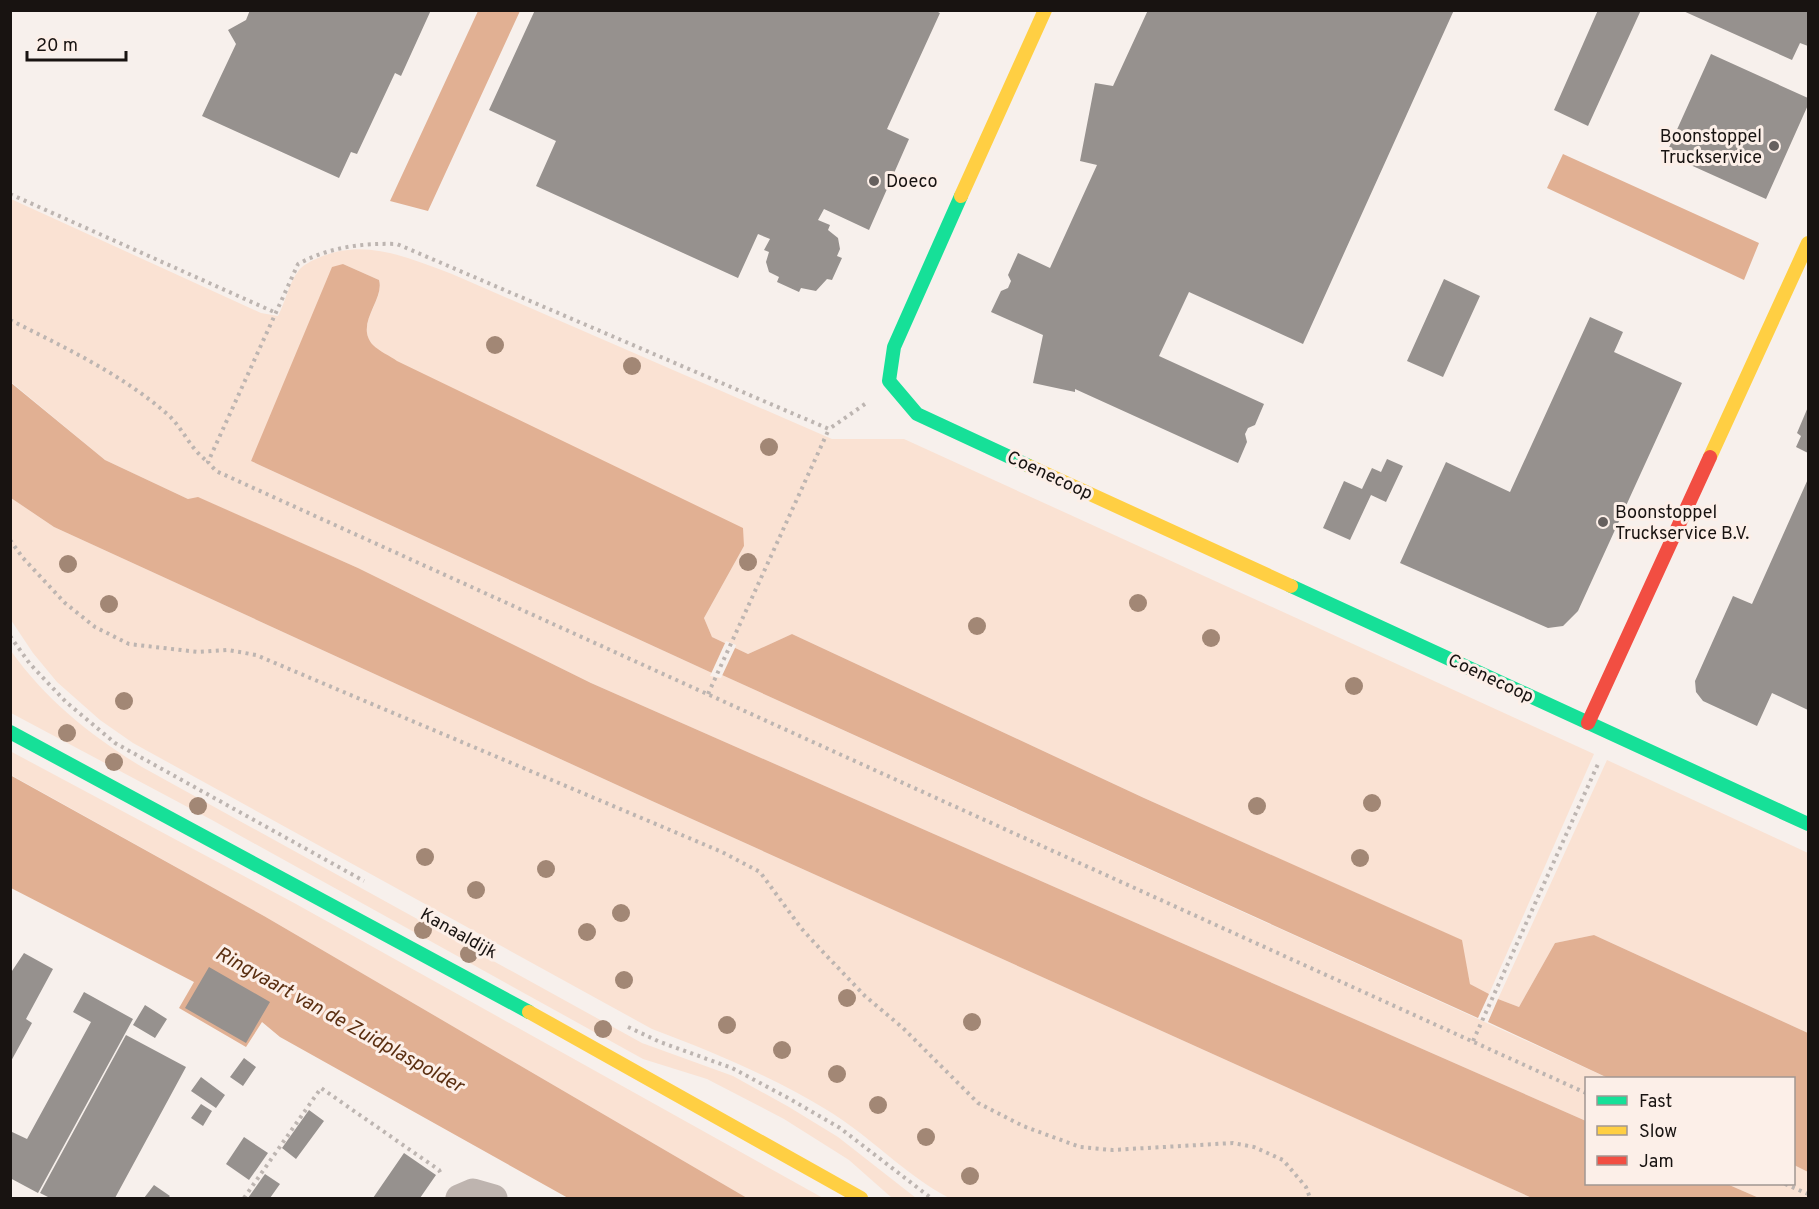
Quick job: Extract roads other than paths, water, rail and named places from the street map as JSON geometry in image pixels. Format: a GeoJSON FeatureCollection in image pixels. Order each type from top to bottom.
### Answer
{"type":"FeatureCollection","features":[{"type":"Feature","properties":{"kind":"street","name":"Coenecoop"},"geometry":{"type":"LineString","coordinates":[[1045,10],[894,347],[890,381],[917,414],[1809,824]]}},
{"type":"Feature","properties":{"kind":"street"},"geometry":{"type":"LineString","coordinates":[[1588,723],[1809,243]]}},
{"type":"Feature","properties":{"kind":"street","name":"Kanaaldijk"},"geometry":{"type":"LineString","coordinates":[[10,732],[428,956],[861,1198]]}},
{"type":"Feature","properties":{"kind":"street"},"geometry":{"type":"LineString","coordinates":[[452,1189],[494,1198]]}},
{"type":"Feature","properties":{"kind":"water"},"geometry":{"type":"Polygon","coordinates":[[[478,11],[520,11],[428,211],[390,201],[478,11]]]}},
{"type":"Feature","properties":{"kind":"water"},"geometry":{"type":"Polygon","coordinates":[[[1563,154],[1759,243],[1744,280],[1547,188],[1563,154]]]}},
{"type":"Feature","properties":{"kind":"water"},"geometry":{"type":"Polygon","coordinates":[[[343,264],[379,280],[380,288],[367,329],[368,337],[373,345],[381,351],[397,361],[743,528],[744,546],[704,618],[712,637],[748,654],[792,634],[1144,798],[1462,940],[1470,984],[1489,994],[1478,1018],[722,675],[712,673],[251,461],[332,267],[343,264]]]}},
{"type":"Feature","properties":{"kind":"water"},"geometry":{"type":"Polygon","coordinates":[[[10,382],[105,460],[188,499],[198,497],[358,568],[591,683],[1585,1121],[1585,1185],[1729,1185],[1759,1198],[1532,1198],[652,801],[54,527],[11,498],[10,382]]]}},
{"type":"Feature","properties":{"kind":"water","name":"Ringvaart van de Zuidplaspolder"},"geometry":{"type":"Polygon","coordinates":[[[10,775],[264,916],[747,1198],[568,1198],[280,1037],[262,1022],[246,1047],[179,1008],[194,982],[11,888],[10,775]]]}},
{"type":"Feature","properties":{"kind":"water"},"geometry":{"type":"Polygon","coordinates":[[[1594,935],[1808,1033],[1808,1172],[1795,1166],[1795,1077],[1606,1077],[1488,1022],[1498,999],[1519,1007],[1555,943],[1594,935]]]}},
{"type":"Feature","properties":{"kind":"place","name":"Boonstoppel Truckservice"},"geometry":{"type":"Point","coordinates":[1774,146]}},
{"type":"Feature","properties":{"kind":"place","name":"Doeco"},"geometry":{"type":"Point","coordinates":[874,181]}},
{"type":"Feature","properties":{"kind":"place","name":"Boonstoppel Truckservice B.V."},"geometry":{"type":"Point","coordinates":[1603,522]}}]}
